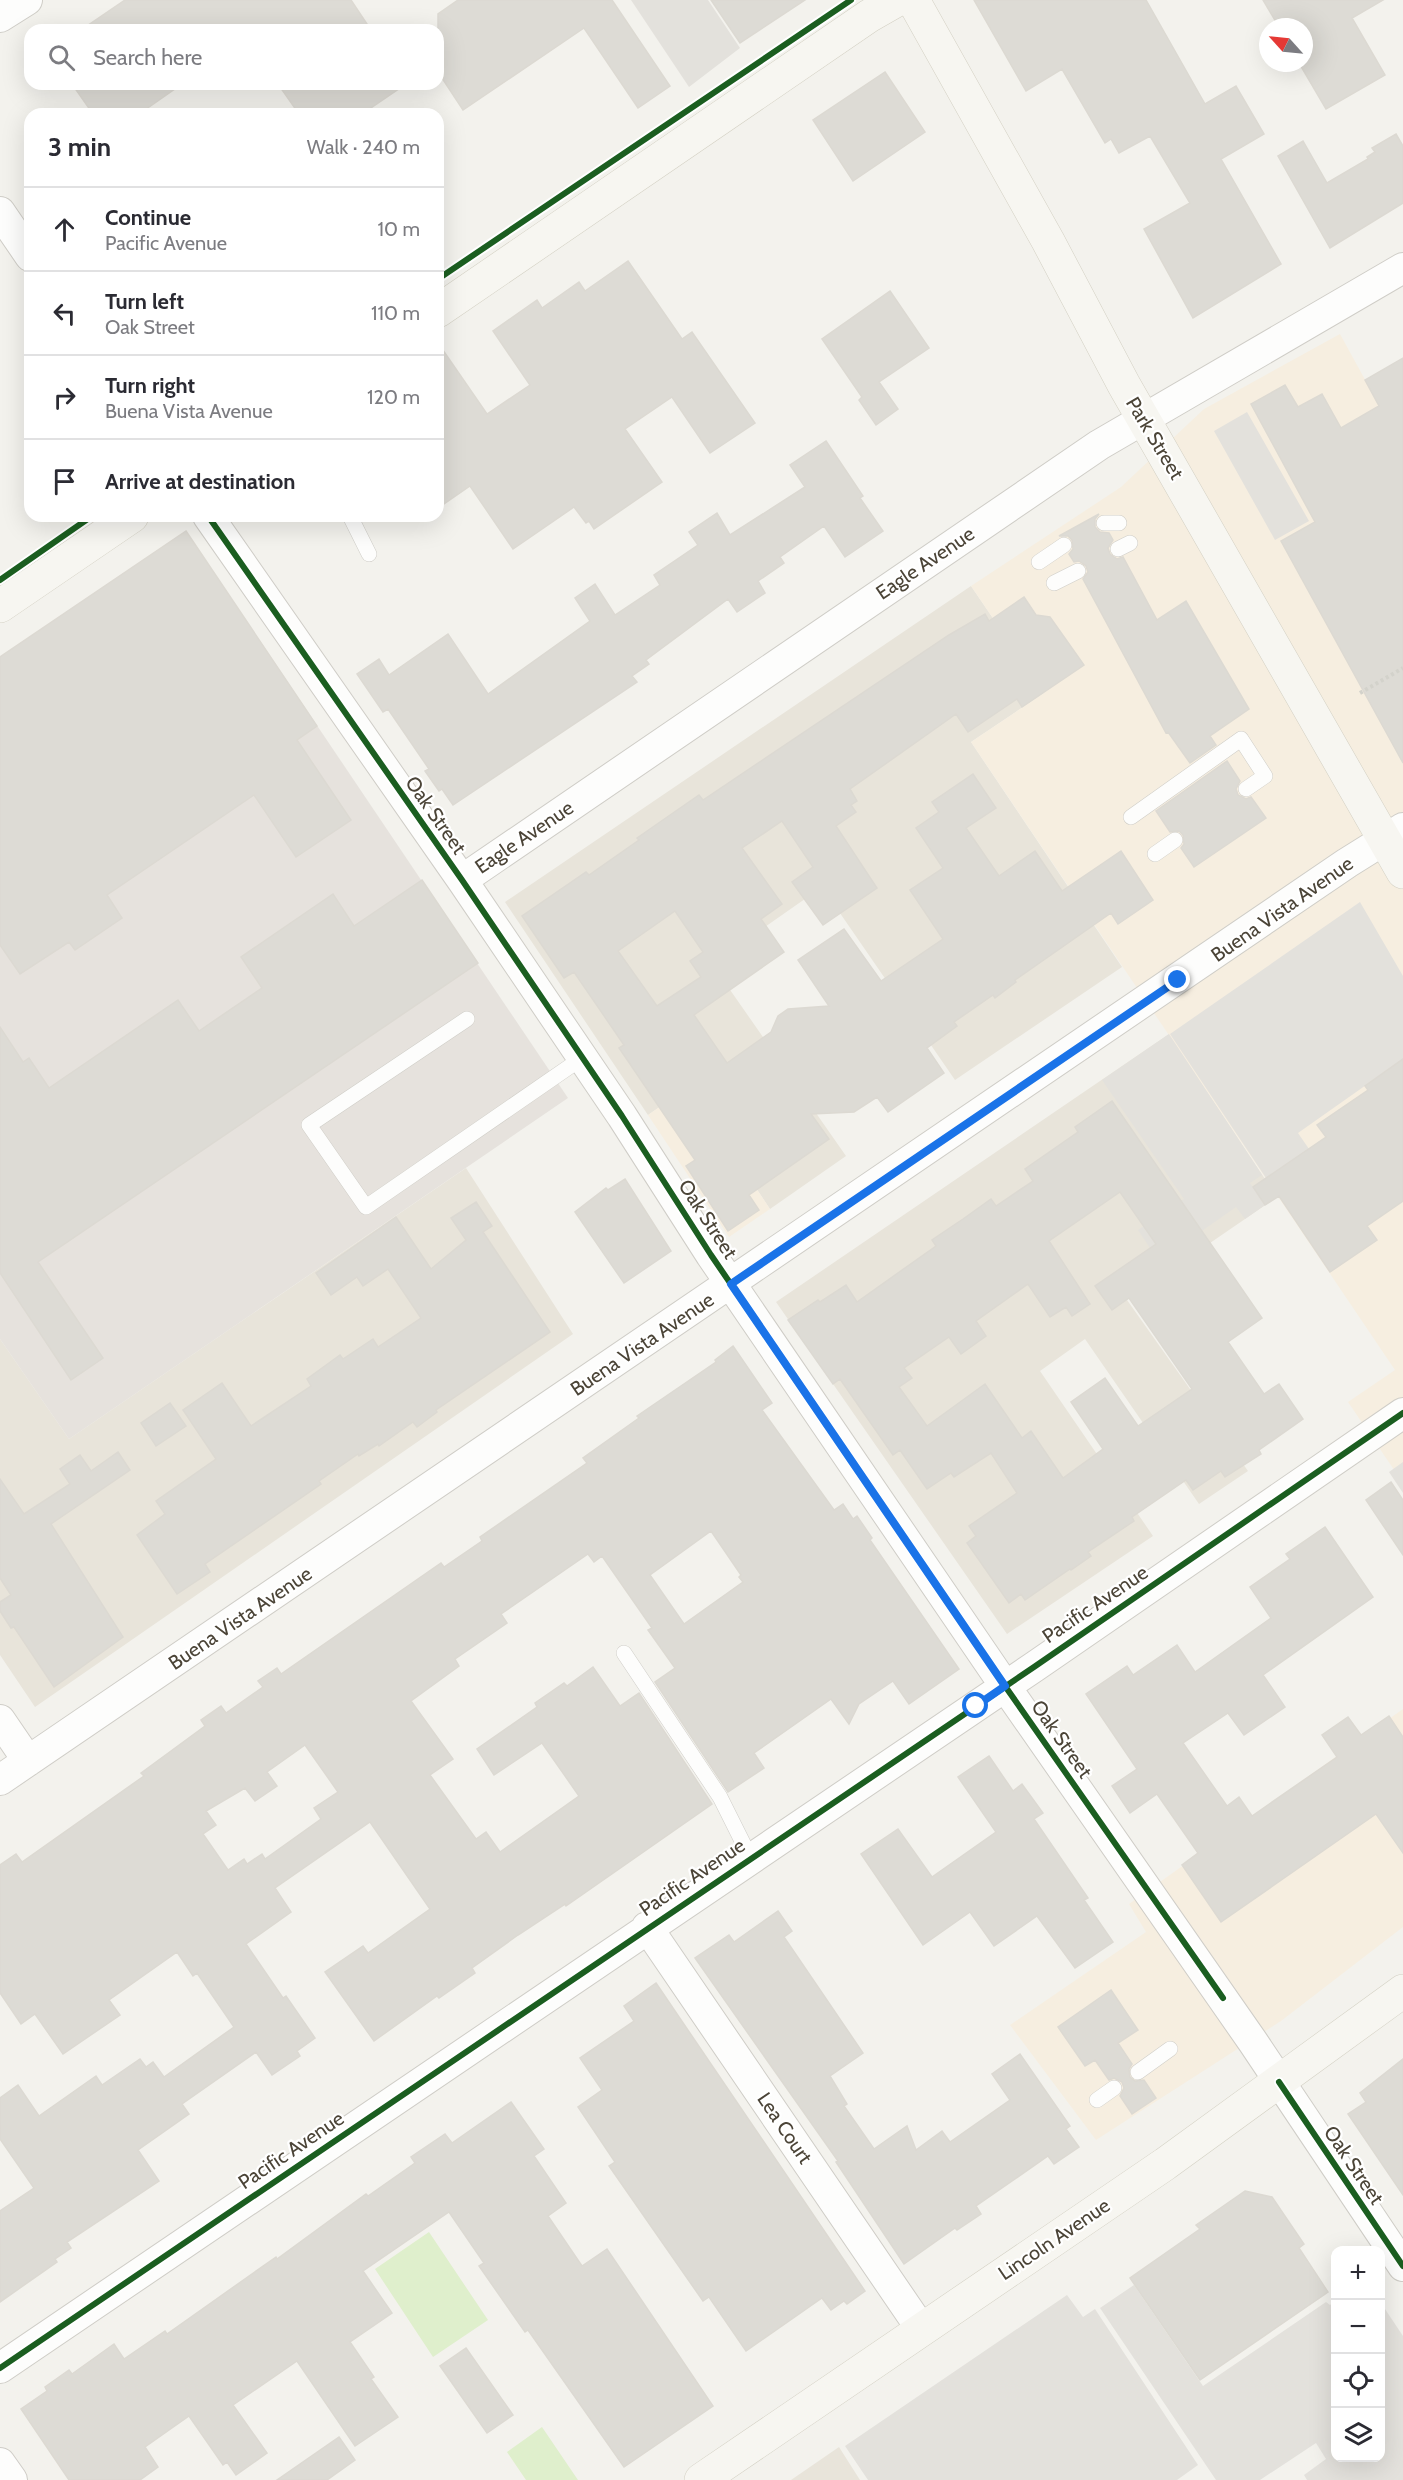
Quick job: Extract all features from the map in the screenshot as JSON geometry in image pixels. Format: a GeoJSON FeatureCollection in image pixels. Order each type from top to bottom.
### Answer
{"type":"FeatureCollection","features":[{"type":"Feature","properties":{"kind":"main road"},"geometry":{"type":"LineString","coordinates":[[444,307],[860,22],[897,0]]}},
{"type":"Feature","properties":{"kind":"main road","name":"Park Street"},"geometry":{"type":"LineString","coordinates":[[913,0],[1038,222],[1144,419],[1394,834],[1403,872]]}},
{"type":"Feature","properties":{"kind":"main road"},"geometry":{"type":"LineString","coordinates":[[0,606],[123,522]]}},
{"type":"Feature","properties":{"kind":"main road","name":"Lincoln Avenue"},"geometry":{"type":"LineString","coordinates":[[701,2480],[1165,2164],[1403,1991]]}},
{"type":"Feature","properties":{"kind":"street"},"geometry":{"type":"LineString","coordinates":[[0,17],[27,0]]}},
{"type":"Feature","properties":{"kind":"street"},"geometry":{"type":"LineString","coordinates":[[0,212],[24,247]]}},
{"type":"Feature","properties":{"kind":"street","name":"Eagle Avenue"},"geometry":{"type":"LineString","coordinates":[[462,880],[1099,445],[1403,268]]}},
{"type":"Feature","properties":{"kind":"street","name":"Oak Street"},"geometry":{"type":"LineString","coordinates":[[212,522],[462,880],[731,1284],[1005,1686],[1280,2082],[1403,2266]]}},
{"type":"Feature","properties":{"kind":"street","name":"Buena Vista Avenue"},"geometry":{"type":"LineString","coordinates":[[0,1780],[1394,834]]}},
{"type":"Feature","properties":{"kind":"street","name":"Pacific Avenue"},"geometry":{"type":"LineString","coordinates":[[0,2368],[1403,1413]]}},
{"type":"Feature","properties":{"kind":"street"},"geometry":{"type":"LineString","coordinates":[[0,1720],[28,1761]]}},
{"type":"Feature","properties":{"kind":"street","name":"Lea Court"},"geometry":{"type":"LineString","coordinates":[[647,1927],[922,2330]]}},
{"type":"Feature","properties":{"kind":"street"},"geometry":{"type":"LineString","coordinates":[[0,2463],[12,2480]]}},
{"type":"Feature","properties":{"kind":"lane"},"geometry":{"type":"LineString","coordinates":[[353,522],[369,554]]}},
{"type":"Feature","properties":{"kind":"lane"},"geometry":{"type":"LineString","coordinates":[[1039,562],[1064,545]]}},
{"type":"Feature","properties":{"kind":"lane"},"geometry":{"type":"LineString","coordinates":[[1054,583],[1078,571]]}},
{"type":"Feature","properties":{"kind":"lane"},"geometry":{"type":"LineString","coordinates":[[1131,817],[1241,739],[1265,776],[1246,789]]}},
{"type":"Feature","properties":{"kind":"lane"},"geometry":{"type":"LineString","coordinates":[[1155,854],[1175,840]]}},
{"type":"Feature","properties":{"kind":"lane"},"geometry":{"type":"LineString","coordinates":[[467,1018],[309,1125],[366,1207],[582,1058]]}},
{"type":"Feature","properties":{"kind":"lane"},"geometry":{"type":"LineString","coordinates":[[624,1653],[720,1797],[750,1857]]}},
{"type":"Feature","properties":{"kind":"lane"},"geometry":{"type":"LineString","coordinates":[[1138,2072],[1170,2049]]}},
{"type":"Feature","properties":{"kind":"lane"},"geometry":{"type":"LineString","coordinates":[[1097,2100],[1114,2088]]}},
{"type":"Feature","properties":{"kind":"path"},"geometry":{"type":"LineString","coordinates":[[1360,693],[1403,668]]}},
{"type":"Feature","properties":{"kind":"shaded area"},"geometry":{"type":"Polygon","coordinates":[[[631,0],[708,0],[740,48],[689,87],[631,0]]]}},
{"type":"Feature","properties":{"kind":"shaded area"},"geometry":{"type":"Polygon","coordinates":[[[1340,334],[1403,449],[1403,1483],[1348,1402],[1395,1370],[971,742],[1044,693],[971,586],[1121,487],[1204,409],[1340,334]]]}},
{"type":"Feature","properties":{"kind":"shaded area"},"geometry":{"type":"Polygon","coordinates":[[[1247,412],[1309,521],[1275,540],[1214,431],[1247,412]]]}},
{"type":"Feature","properties":{"kind":"shaded area"},"geometry":{"type":"Polygon","coordinates":[[[186,531],[568,1098],[69,1439],[0,1339],[0,657],[186,531]]]}},
{"type":"Feature","properties":{"kind":"shaded area"},"geometry":{"type":"Polygon","coordinates":[[[971,586],[1044,693],[971,742],[1122,967],[955,1080],[822,887],[712,964],[846,1156],[770,1209],[689,1087],[648,1115],[505,902],[971,586]]]}},
{"type":"Feature","properties":{"kind":"shaded area"},"geometry":{"type":"Polygon","coordinates":[[[1360,902],[1403,976],[1403,1059],[1298,1133],[1309,1149],[1266,1178],[1170,1034],[1360,902]]]}},
{"type":"Feature","properties":{"kind":"shaded area"},"geometry":{"type":"Polygon","coordinates":[[[1169,1034],[1277,1197],[1127,1300],[1248,1471],[1199,1504],[1085,1339],[1040,1371],[1153,1536],[1007,1634],[776,1302],[1169,1034]]]}},
{"type":"Feature","properties":{"kind":"shaded area"},"geometry":{"type":"Polygon","coordinates":[[[1169,1034],[1262,1175],[1250,1183],[1265,1205],[1245,1219],[1236,1207],[1189,1240],[1152,1251],[1138,1230],[1184,1199],[1102,1080],[1169,1034]]]}},
{"type":"Feature","properties":{"kind":"shaded area"},"geometry":{"type":"Polygon","coordinates":[[[688,1087],[770,1209],[729,1237],[648,1115],[688,1087]]]}},
{"type":"Feature","properties":{"kind":"shaded area"},"geometry":{"type":"Polygon","coordinates":[[[466,1168],[573,1334],[35,1707],[0,1655],[0,1339],[69,1439],[466,1168]]]}},
{"type":"Feature","properties":{"kind":"shaded area"},"geometry":{"type":"Polygon","coordinates":[[[1403,1462],[1403,1493],[1389,1472],[1403,1462]]]}},
{"type":"Feature","properties":{"kind":"shaded area"},"geometry":{"type":"Polygon","coordinates":[[[1403,1709],[1403,1927],[1281,2021],[1096,2140],[1010,2025],[1146,1932],[1129,1904],[1403,1709]]]}},
{"type":"Feature","properties":{"kind":"shaded area"},"geometry":{"type":"Polygon","coordinates":[[[1134,2285],[1203,2386],[1326,2302],[1331,2304],[1331,2462],[1385,2462],[1385,2309],[1403,2336],[1403,2480],[1307,2480],[1304,2475],[1326,2459],[1316,2443],[1260,2480],[1216,2480],[1100,2308],[1134,2285]]]}},
{"type":"Feature","properties":{"kind":"shaded area"},"geometry":{"type":"Polygon","coordinates":[[[1067,2295],[1083,2317],[1095,2309],[1198,2465],[1177,2480],[868,2480],[845,2446],[1067,2295]]]}},
{"type":"Feature","properties":{"kind":"shaded area"},"geometry":{"type":"Polygon","coordinates":[[[839,2447],[860,2480],[791,2480],[839,2447]]]}},
{"type":"Feature","properties":{"kind":"green space"},"geometry":{"type":"Polygon","coordinates":[[[429,2232],[488,2320],[433,2357],[375,2269],[429,2232]]]}},
{"type":"Feature","properties":{"kind":"green space"},"geometry":{"type":"Polygon","coordinates":[[[542,2427],[578,2480],[526,2480],[507,2452],[542,2427]]]}},
{"type":"Feature","properties":{"kind":"building"},"geometry":{"type":"Polygon","coordinates":[[[125,0],[351,0],[367,24],[90,24],[125,0]]]}},
{"type":"Feature","properties":{"kind":"building"},"geometry":{"type":"Polygon","coordinates":[[[458,0],[612,0],[670,86],[638,108],[584,28],[463,110],[444,81],[444,24],[438,24],[438,14],[458,0]]]}},
{"type":"Feature","properties":{"kind":"building"},"geometry":{"type":"Polygon","coordinates":[[[711,0],[805,0],[740,43],[711,0]]]}},
{"type":"Feature","properties":{"kind":"building"},"geometry":{"type":"Polygon","coordinates":[[[974,0],[1146,0],[1205,104],[1236,86],[1264,134],[1221,159],[1281,264],[1193,318],[1144,229],[1190,203],[1150,136],[1119,153],[1111,139],[1105,143],[1062,69],[1026,91],[974,0]]]}},
{"type":"Feature","properties":{"kind":"building"},"geometry":{"type":"Polygon","coordinates":[[[1263,0],[1383,0],[1352,18],[1385,75],[1326,109],[1304,72],[1313,72],[1313,18],[1274,18],[1263,0]]]}},
{"type":"Feature","properties":{"kind":"building"},"geometry":{"type":"Polygon","coordinates":[[[885,72],[925,132],[853,181],[813,120],[885,72]]]}},
{"type":"Feature","properties":{"kind":"building"},"geometry":{"type":"Polygon","coordinates":[[[76,90],[173,90],[148,108],[89,108],[76,90]]]}},
{"type":"Feature","properties":{"kind":"building"},"geometry":{"type":"Polygon","coordinates":[[[282,90],[397,90],[371,108],[295,108],[282,90]]]}},
{"type":"Feature","properties":{"kind":"building"},"geometry":{"type":"Polygon","coordinates":[[[1396,134],[1403,146],[1403,203],[1330,248],[1278,156],[1303,141],[1327,183],[1368,159],[1367,157],[1375,152],[1372,148],[1396,134]]]}},
{"type":"Feature","properties":{"kind":"building"},"geometry":{"type":"Polygon","coordinates":[[[628,261],[682,339],[692,332],[755,423],[710,453],[672,397],[625,429],[662,482],[594,529],[589,521],[586,523],[574,507],[513,549],[470,486],[444,504],[444,352],[487,414],[530,385],[493,331],[537,300],[542,308],[579,282],[585,291],[628,261]]]}},
{"type":"Feature","properties":{"kind":"building"},"geometry":{"type":"Polygon","coordinates":[[[890,291],[929,348],[879,382],[898,409],[876,425],[859,400],[862,397],[822,339],[890,291]]]}},
{"type":"Feature","properties":{"kind":"building"},"geometry":{"type":"Polygon","coordinates":[[[1403,358],[1403,763],[1281,541],[1315,522],[1251,404],[1285,385],[1298,407],[1322,394],[1341,428],[1379,406],[1365,380],[1403,358]]]}},
{"type":"Feature","properties":{"kind":"building"},"geometry":{"type":"Polygon","coordinates":[[[826,441],[863,496],[860,498],[883,531],[845,557],[824,526],[780,557],[784,563],[758,581],[765,593],[737,612],[728,599],[646,660],[649,664],[632,676],[637,682],[453,805],[442,789],[439,791],[425,771],[429,769],[388,709],[383,712],[357,674],[379,659],[389,675],[448,634],[488,694],[590,621],[575,598],[595,584],[615,615],[660,585],[654,575],[698,545],[689,532],[717,513],[730,535],[805,487],[790,465],[826,441]]]}},
{"type":"Feature","properties":{"kind":"building"},"geometry":{"type":"Polygon","coordinates":[[[1099,514],[1095,519],[1095,527],[1100,532],[1109,533],[1113,540],[1108,548],[1110,554],[1117,559],[1123,557],[1157,620],[1186,601],[1249,709],[1210,736],[1216,745],[1190,763],[1168,732],[1166,733],[1083,579],[1088,572],[1086,566],[1079,561],[1074,562],[1069,554],[1073,549],[1072,540],[1068,536],[1059,536],[1099,514]]]}},
{"type":"Feature","properties":{"kind":"building"},"geometry":{"type":"Polygon","coordinates":[[[186,531],[317,726],[297,740],[351,820],[296,857],[254,795],[107,895],[122,918],[75,950],[69,942],[20,974],[0,945],[0,657],[186,531]]]}},
{"type":"Feature","properties":{"kind":"building"},"geometry":{"type":"Polygon","coordinates":[[[1024,597],[1036,615],[1050,617],[1084,665],[1022,707],[1017,699],[968,732],[956,714],[850,789],[857,801],[851,805],[856,812],[836,826],[877,888],[823,925],[792,882],[813,867],[782,821],[742,848],[782,904],[761,919],[784,952],[694,1015],[727,1063],[771,1032],[778,1016],[788,1009],[829,1006],[798,960],[844,929],[881,981],[943,939],[910,890],[943,868],[916,828],[939,812],[932,802],[973,774],[996,808],[966,828],[999,876],[1035,851],[1062,891],[1121,851],[1153,900],[1118,924],[1111,913],[1015,980],[1016,982],[995,998],[993,995],[954,1022],[957,1026],[927,1048],[944,1073],[888,1112],[877,1097],[854,1112],[811,1114],[829,1139],[749,1195],[759,1210],[728,1231],[686,1166],[695,1160],[619,1048],[624,1045],[574,972],[564,978],[522,916],[586,872],[589,875],[699,795],[703,800],[949,635],[985,614],[989,621],[1024,597]],[[675,911],[618,951],[657,1006],[701,977],[690,961],[703,952],[675,911]]]}},
{"type":"Feature","properties":{"kind":"building"},"geometry":{"type":"Polygon","coordinates":[[[1227,761],[1240,781],[1236,789],[1238,795],[1246,799],[1251,797],[1266,818],[1194,867],[1181,848],[1184,844],[1183,835],[1179,831],[1170,832],[1156,811],[1227,761]]]}},
{"type":"Feature","properties":{"kind":"building"},"geometry":{"type":"Polygon","coordinates":[[[422,880],[478,963],[38,1262],[103,1358],[71,1380],[0,1273],[0,1027],[23,1062],[29,1058],[49,1088],[178,1000],[199,1031],[262,988],[241,957],[333,894],[354,926],[422,880]]]}},
{"type":"Feature","properties":{"kind":"building"},"geometry":{"type":"Polygon","coordinates":[[[1403,1059],[1403,1201],[1367,1226],[1377,1240],[1330,1272],[1279,1196],[1265,1205],[1253,1187],[1326,1137],[1317,1125],[1368,1090],[1365,1086],[1403,1059]]]}},
{"type":"Feature","properties":{"kind":"building"},"geometry":{"type":"Polygon","coordinates":[[[1112,1101],[1262,1318],[1228,1342],[1264,1394],[1279,1384],[1303,1419],[1259,1450],[1261,1454],[1225,1477],[1221,1471],[1193,1490],[1186,1480],[1132,1517],[1134,1521],[1088,1552],[1091,1556],[1071,1570],[1025,1600],[1021,1594],[1009,1603],[967,1543],[976,1536],[969,1526],[1017,1493],[991,1453],[954,1477],[951,1473],[927,1489],[900,1450],[893,1455],[840,1379],[833,1384],[788,1320],[846,1285],[857,1302],[936,1246],[932,1240],[991,1199],[996,1206],[1033,1181],[1025,1169],[1078,1132],[1075,1127],[1112,1101]],[[1120,1192],[1049,1241],[1090,1304],[1072,1316],[1066,1307],[1050,1317],[1028,1284],[976,1321],[986,1336],[961,1354],[949,1337],[904,1368],[912,1378],[899,1387],[927,1426],[985,1384],[1022,1438],[1031,1431],[1063,1478],[1103,1449],[1071,1402],[1105,1378],[1138,1426],[1192,1389],[1129,1298],[1112,1310],[1095,1286],[1156,1244],[1120,1192]]]}},
{"type":"Feature","properties":{"kind":"building"},"geometry":{"type":"Polygon","coordinates":[[[625,1179],[671,1251],[624,1283],[575,1212],[606,1188],[608,1190],[625,1179]]]}},
{"type":"Feature","properties":{"kind":"building"},"geometry":{"type":"Polygon","coordinates":[[[476,1202],[492,1226],[483,1232],[550,1332],[436,1410],[437,1412],[417,1427],[413,1422],[379,1446],[378,1444],[359,1456],[358,1454],[319,1481],[321,1484],[205,1564],[210,1572],[177,1594],[137,1535],[165,1514],[156,1501],[216,1459],[183,1410],[222,1383],[251,1426],[311,1386],[307,1379],[340,1355],[343,1359],[373,1339],[378,1347],[421,1318],[388,1269],[363,1286],[357,1277],[331,1295],[316,1273],[396,1217],[431,1269],[466,1240],[451,1218],[476,1202]]]}},
{"type":"Feature","properties":{"kind":"building"},"geometry":{"type":"Polygon","coordinates":[[[733,1346],[772,1403],[762,1410],[834,1510],[843,1504],[853,1519],[857,1516],[872,1538],[870,1540],[959,1669],[909,1704],[893,1681],[859,1704],[849,1724],[831,1699],[754,1753],[764,1768],[728,1792],[655,1682],[675,1668],[648,1630],[652,1628],[602,1556],[594,1562],[588,1554],[501,1614],[507,1623],[455,1659],[459,1666],[411,1701],[453,1759],[430,1775],[476,1839],[486,1832],[500,1852],[579,1796],[542,1743],[494,1775],[477,1749],[537,1707],[535,1703],[564,1683],[567,1686],[593,1667],[620,1706],[639,1693],[712,1804],[566,1906],[565,1904],[518,1935],[472,1968],[475,1973],[439,1998],[437,1996],[374,2041],[325,1972],[363,1946],[368,1953],[430,1909],[370,1822],[275,1888],[291,1912],[246,1944],[283,1998],[286,1996],[315,2038],[297,2051],[300,2056],[272,2075],[256,2052],[182,2104],[189,2114],[138,2150],[159,2181],[67,2242],[71,2248],[55,2259],[57,2262],[0,2302],[0,2211],[34,2188],[0,2139],[0,2098],[18,2085],[39,2116],[96,2076],[102,2085],[140,2059],[146,2067],[153,2062],[164,2077],[234,2027],[197,1973],[193,1976],[177,1952],[109,2000],[120,2015],[63,2054],[35,2014],[21,2024],[0,1993],[0,1865],[16,1854],[22,1862],[144,1776],[141,1773],[205,1726],[201,1720],[221,1706],[226,1713],[263,1687],[258,1681],[277,1668],[281,1674],[441,1563],[444,1567],[482,1541],[480,1537],[587,1463],[583,1458],[639,1418],[637,1416],[716,1362],[715,1360],[733,1346]],[[711,1531],[650,1575],[684,1624],[743,1582],[739,1577],[741,1575],[711,1531]],[[305,1745],[267,1772],[277,1786],[255,1801],[245,1788],[206,1811],[216,1825],[203,1834],[228,1870],[244,1859],[247,1864],[262,1854],[265,1859],[321,1819],[314,1808],[338,1792],[305,1745]]]}},
{"type":"Feature","properties":{"kind":"building"},"geometry":{"type":"Polygon","coordinates":[[[170,1403],[186,1426],[156,1446],[141,1423],[170,1403]]]}},
{"type":"Feature","properties":{"kind":"building"},"geometry":{"type":"Polygon","coordinates":[[[118,1452],[130,1470],[51,1524],[123,1637],[54,1687],[14,1627],[11,1628],[0,1611],[0,1602],[11,1595],[0,1578],[0,1479],[24,1514],[70,1484],[60,1469],[80,1455],[91,1471],[118,1452]]]}},
{"type":"Feature","properties":{"kind":"building"},"geometry":{"type":"Polygon","coordinates":[[[1391,1482],[1403,1500],[1403,1555],[1366,1500],[1391,1482]]]}},
{"type":"Feature","properties":{"kind":"building"},"geometry":{"type":"Polygon","coordinates":[[[1325,1527],[1373,1597],[1263,1675],[1285,1707],[1244,1735],[1228,1713],[1183,1743],[1227,1806],[1239,1797],[1252,1816],[1337,1757],[1322,1735],[1348,1717],[1361,1735],[1389,1716],[1403,1737],[1403,1853],[1376,1814],[1221,1922],[1182,1865],[1198,1853],[1157,1794],[1130,1813],[1112,1786],[1137,1769],[1086,1694],[1127,1666],[1133,1675],[1177,1645],[1195,1672],[1271,1618],[1250,1587],[1290,1559],[1286,1554],[1325,1527]]]}},
{"type":"Feature","properties":{"kind":"building"},"geometry":{"type":"Polygon","coordinates":[[[989,1756],[1013,1791],[1022,1784],[1043,1813],[1034,1819],[1088,1898],[1084,1900],[1113,1942],[1075,1968],[1037,1916],[994,1946],[970,1912],[923,1945],[861,1854],[898,1829],[932,1877],[996,1832],[958,1777],[989,1756]]]}},
{"type":"Feature","properties":{"kind":"building"},"geometry":{"type":"Polygon","coordinates":[[[778,1911],[792,1931],[784,1937],[863,2053],[830,2076],[847,2104],[844,2106],[874,2149],[907,2126],[916,2150],[942,2131],[950,2142],[1010,2100],[992,2074],[1020,2054],[1070,2126],[1066,2129],[1079,2147],[1054,2164],[1048,2156],[976,2206],[981,2214],[957,2230],[955,2228],[904,2264],[836,2162],[838,2161],[695,1958],[729,1935],[734,1942],[778,1911]]]}},
{"type":"Feature","properties":{"kind":"building"},"geometry":{"type":"Polygon","coordinates":[[[656,1983],[865,2291],[847,2304],[844,2301],[831,2310],[822,2298],[746,2351],[709,2297],[703,2301],[609,2166],[615,2162],[578,2107],[602,2090],[580,2058],[634,2021],[624,2006],[656,1983]]]}},
{"type":"Feature","properties":{"kind":"building"},"geometry":{"type":"Polygon","coordinates":[[[1111,1990],[1138,2030],[1118,2043],[1132,2064],[1129,2069],[1130,2077],[1135,2081],[1144,2080],[1156,2098],[1132,2114],[1120,2096],[1124,2088],[1122,2082],[1114,2078],[1109,2080],[1095,2060],[1085,2066],[1058,2027],[1111,1990]]]}},
{"type":"Feature","properties":{"kind":"building"},"geometry":{"type":"Polygon","coordinates":[[[1403,2059],[1403,2195],[1348,2114],[1366,2102],[1360,2093],[1403,2059]]]}},
{"type":"Feature","properties":{"kind":"building"},"geometry":{"type":"Polygon","coordinates":[[[511,2102],[544,2149],[534,2156],[566,2203],[548,2216],[582,2266],[607,2249],[713,2406],[624,2467],[528,2330],[525,2332],[479,2266],[484,2263],[449,2212],[363,2271],[392,2313],[350,2342],[374,2377],[371,2379],[398,2417],[355,2446],[297,2361],[233,2405],[267,2453],[236,2475],[227,2462],[223,2465],[189,2416],[145,2447],[158,2467],[140,2480],[69,2480],[21,2409],[47,2391],[45,2387],[69,2370],[72,2374],[114,2344],[124,2359],[165,2331],[167,2334],[276,2257],[277,2259],[366,2194],[368,2196],[415,2163],[411,2157],[445,2134],[452,2143],[511,2102]]]}},
{"type":"Feature","properties":{"kind":"building"},"geometry":{"type":"Polygon","coordinates":[[[1245,2191],[1272,2197],[1304,2244],[1299,2248],[1328,2292],[1200,2380],[1130,2278],[1200,2229],[1196,2225],[1245,2191]]]}},
{"type":"Feature","properties":{"kind":"building"},"geometry":{"type":"Polygon","coordinates":[[[466,2348],[513,2415],[487,2433],[440,2366],[466,2348]]]}},
{"type":"Feature","properties":{"kind":"building"},"geometry":{"type":"Polygon","coordinates":[[[339,2437],[355,2460],[327,2480],[277,2480],[339,2437]]]}},
{"type":"Feature","properties":{"kind":"cycle path"},"geometry":{"type":"LineString","coordinates":[[444,275],[851,0]]}},
{"type":"Feature","properties":{"kind":"cycle path"},"geometry":{"type":"LineString","coordinates":[[0,580],[83,522]]}},
{"type":"Feature","properties":{"kind":"cycle path"},"geometry":{"type":"LineString","coordinates":[[212,522],[462,880],[622,1116],[711,1255],[1005,1686],[1223,1998]]}},
{"type":"Feature","properties":{"kind":"cycle path"},"geometry":{"type":"LineString","coordinates":[[0,2368],[1034,1667],[1403,1413]]}},
{"type":"Feature","properties":{"kind":"cycle path"},"geometry":{"type":"LineString","coordinates":[[1279,2082],[1403,2266]]}},
{"type":"Feature","properties":{"kind":"route"},"geometry":{"type":"LineString","coordinates":[[976,1706],[1005,1686],[731,1284],[1178,980]]}}]}
